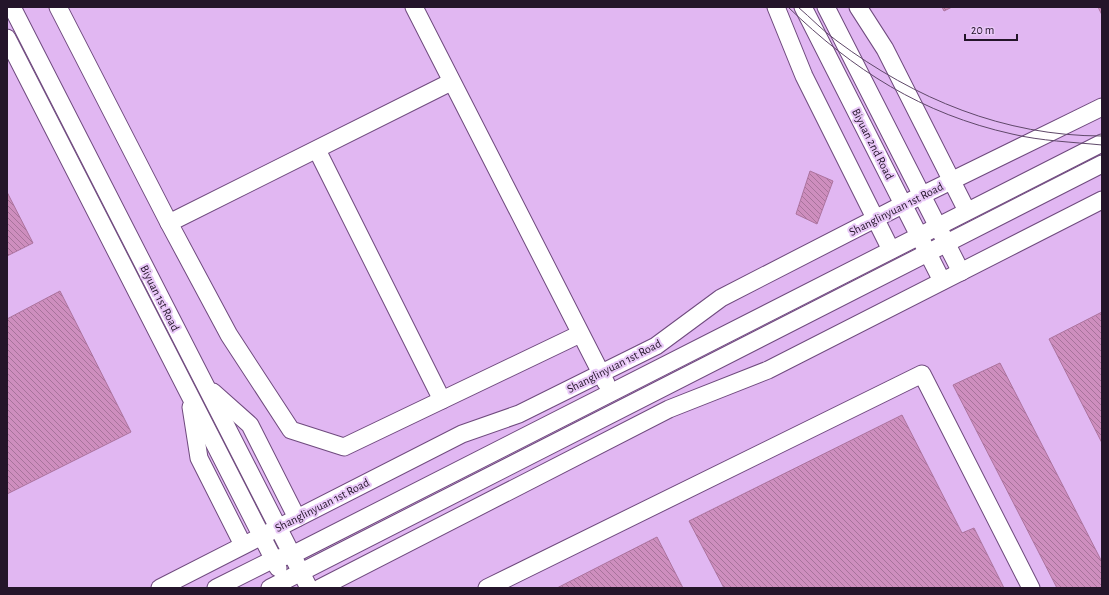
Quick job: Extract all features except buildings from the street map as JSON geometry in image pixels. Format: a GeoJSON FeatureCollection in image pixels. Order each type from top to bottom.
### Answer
{"type":"FeatureCollection","features":[{"type":"Feature","properties":{"kind":"street","name":"Biyuan 1st Road"},"geometry":{"type":"LineString","coordinates":[[12,7],[309,588]]}},
{"type":"Feature","properties":{"kind":"street"},"geometry":{"type":"LineString","coordinates":[[58,7],[169,223],[229,335],[291,430],[344,447],[580,334]]}},
{"type":"Feature","properties":{"kind":"street"},"geometry":{"type":"LineString","coordinates":[[414,7],[451,82],[630,429]]}},
{"type":"Feature","properties":{"kind":"street"},"geometry":{"type":"LineString","coordinates":[[776,7],[804,76],[890,250]]}},
{"type":"Feature","properties":{"kind":"street","name":"Biyuan 2nd Road"},"geometry":{"type":"LineString","coordinates":[[803,7],[942,281]]}},
{"type":"Feature","properties":{"kind":"street","name":"Biyuan 2nd Road"},"geometry":{"type":"LineString","coordinates":[[826,7],[961,272]]}},
{"type":"Feature","properties":{"kind":"street"},"geometry":{"type":"LineString","coordinates":[[858,7],[885,49],[967,211]]}},
{"type":"Feature","properties":{"kind":"street","name":"Biyuan 1st Road"},"geometry":{"type":"LineString","coordinates":[[7,38],[274,559],[281,585]]}},
{"type":"Feature","properties":{"kind":"street"},"geometry":{"type":"LineString","coordinates":[[169,223],[451,82]]}},
{"type":"Feature","properties":{"kind":"street","name":"Shanglinyuan 1st Road"},"geometry":{"type":"LineString","coordinates":[[160,588],[462,434],[519,414],[656,346],[721,298],[904,204],[1102,107]]}},
{"type":"Feature","properties":{"kind":"street","name":"Shanglinyuan 1st Road"},"geometry":{"type":"LineString","coordinates":[[216,588],[274,559],[292,555],[611,394],[1102,142]]}},
{"type":"Feature","properties":{"kind":"street"},"geometry":{"type":"LineString","coordinates":[[317,150],[442,400]]}},
{"type":"Feature","properties":{"kind":"street"},"geometry":{"type":"LineString","coordinates":[[281,585],[301,572],[1102,164]]}},
{"type":"Feature","properties":{"kind":"street"},"geometry":{"type":"LineString","coordinates":[[320,588],[669,409],[768,370],[1102,200]]}},
{"type":"Feature","properties":{"kind":"street"},"geometry":{"type":"LineString","coordinates":[[487,588],[922,374],[1031,588]]}},
{"type":"Feature","properties":{"kind":"street"},"geometry":{"type":"LineString","coordinates":[[205,385],[250,425],[297,518]]}},
{"type":"Feature","properties":{"kind":"street"},"geometry":{"type":"LineString","coordinates":[[188,391],[200,458],[243,545]]}},
{"type":"Feature","properties":{"kind":"tram line"},"geometry":{"type":"LineString","coordinates":[[788,7],[838,51],[864,70],[891,87],[948,115],[1012,134],[1045,140],[1102,145]]}},
{"type":"Feature","properties":{"kind":"tram line"},"geometry":{"type":"LineString","coordinates":[[798,7],[832,37],[867,62],[929,97],[996,121],[1030,129],[1066,134],[1102,136]]}}]}
